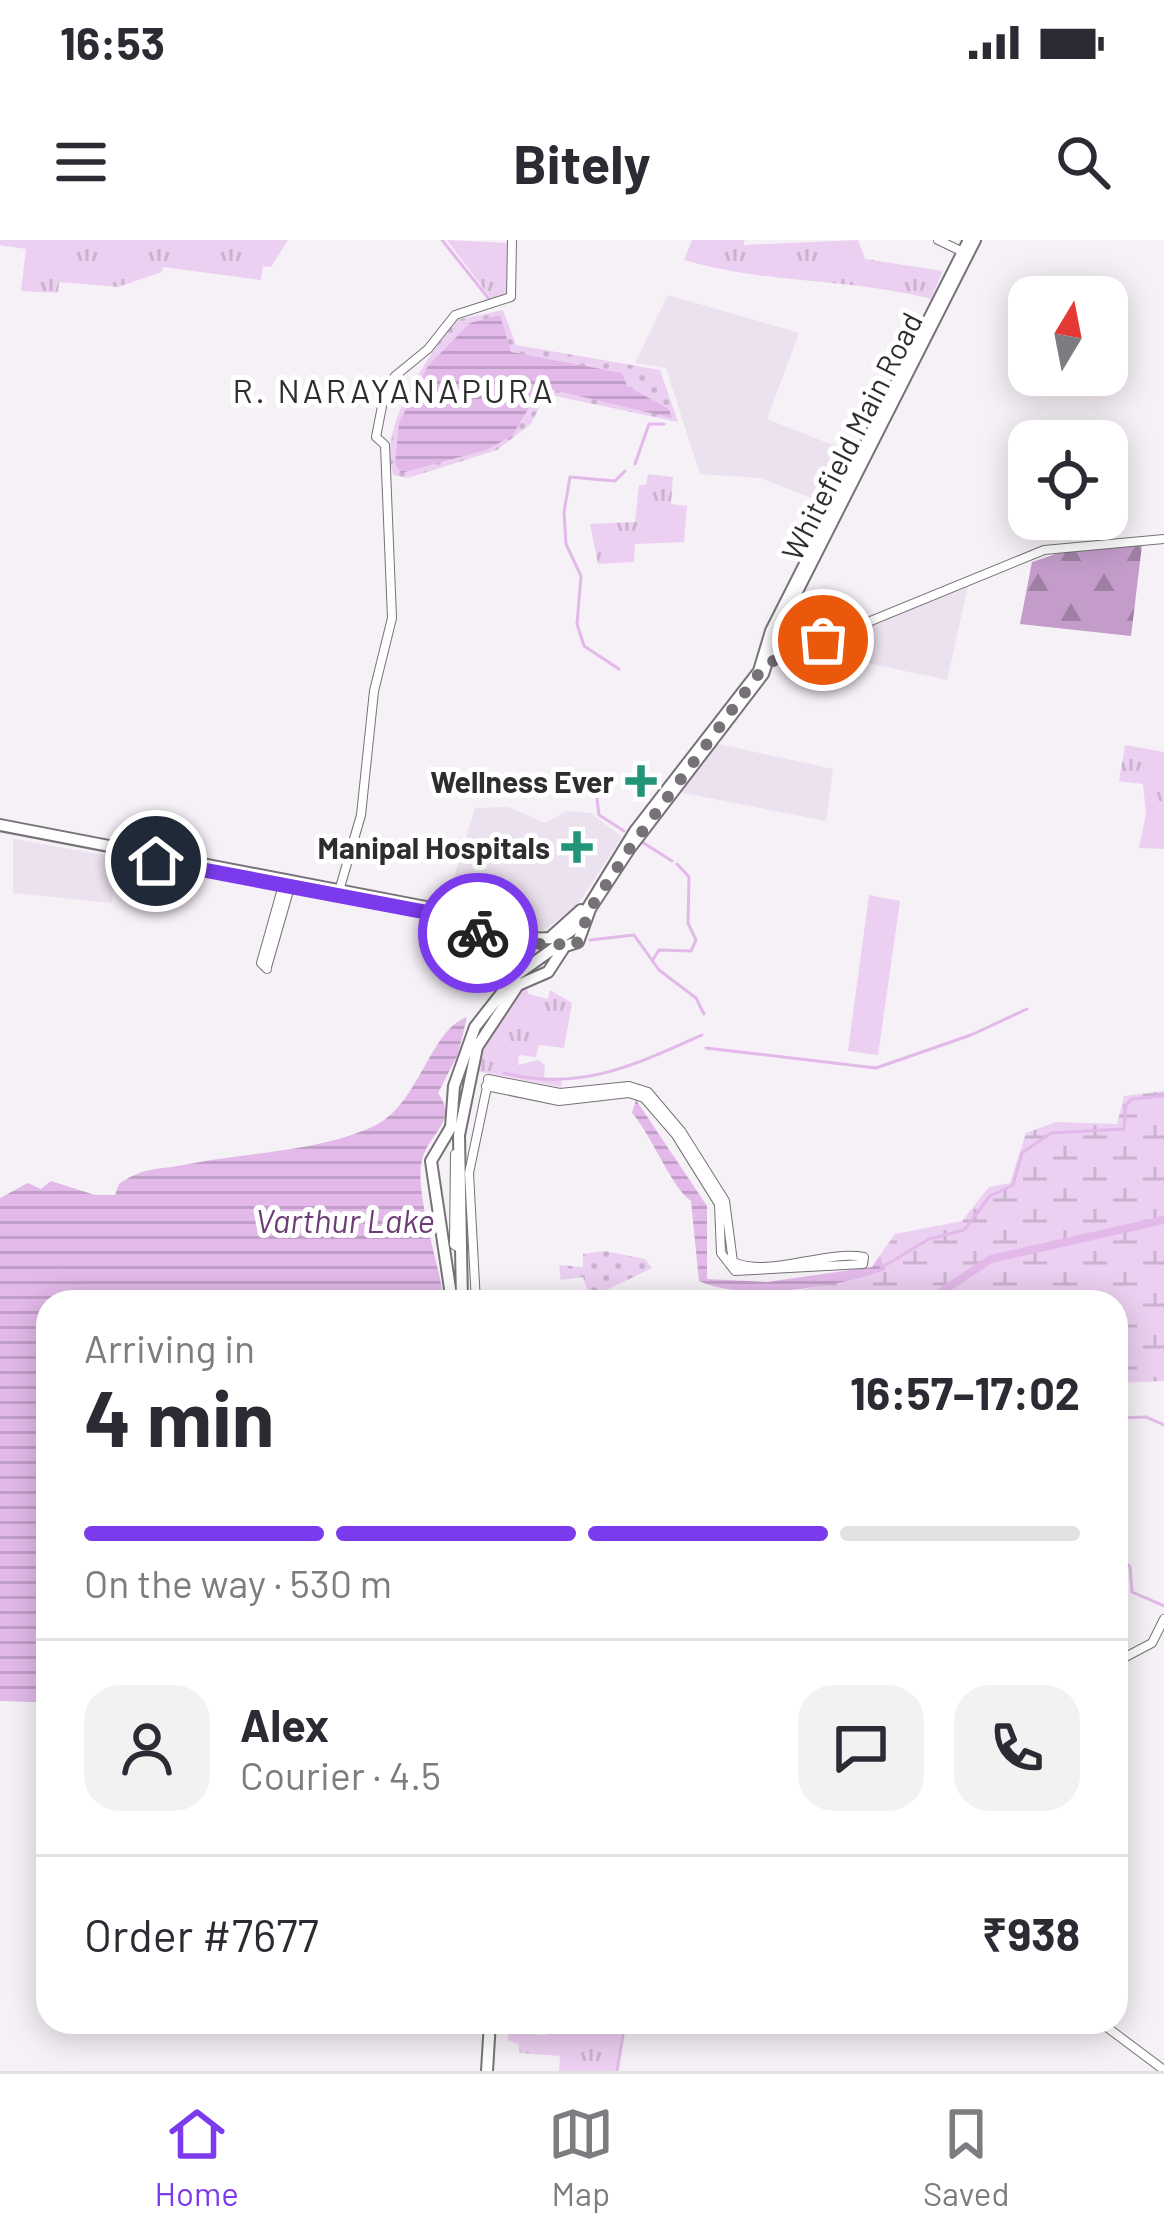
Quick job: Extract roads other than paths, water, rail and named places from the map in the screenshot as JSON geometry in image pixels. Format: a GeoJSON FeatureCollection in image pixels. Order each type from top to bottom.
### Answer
{"type":"FeatureCollection","features":[{"type":"Feature","properties":{"kind":"main road","name":"Whitefield Main Road"},"geometry":{"type":"LineString","coordinates":[[560,942],[578,942],[590,909],[630,848],[764,663],[771,631],[969,244]]}},
{"type":"Feature","properties":{"kind":"main road","name":"Whitefield Main Road"},"geometry":{"type":"LineString","coordinates":[[560,942],[576,927],[584,908],[764,663]]}},
{"type":"Feature","properties":{"kind":"main road"},"geometry":{"type":"LineString","coordinates":[[0,828],[426,907],[504,939],[560,942]]}},
{"type":"Feature","properties":{"kind":"main road"},"geometry":{"type":"LineString","coordinates":[[220,871],[425,912],[517,948],[560,942]]}},
{"type":"Feature","properties":{"kind":"main road"},"geometry":{"type":"LineString","coordinates":[[450,1290],[431,1161],[451,1127],[454,1086],[470,1040],[526,967],[560,942]]}},
{"type":"Feature","properties":{"kind":"main road"},"geometry":{"type":"LineString","coordinates":[[462,1290],[467,1157],[459,1135],[477,1046],[515,982],[548,972],[560,942]]}},
{"type":"Feature","properties":{"kind":"main road"},"geometry":{"type":"LineString","coordinates":[[517,948],[526,967]]}},
{"type":"Feature","properties":{"kind":"main road"},"geometry":{"type":"LineString","coordinates":[[487,2071],[489,2034]]}},
{"type":"Feature","properties":{"kind":"street"},"geometry":{"type":"LineString","coordinates":[[339,891],[361,815],[374,691],[392,617],[385,445],[376,437],[384,396],[395,376],[428,349],[454,315],[511,297],[512,240]]}},
{"type":"Feature","properties":{"kind":"street"},"geometry":{"type":"LineString","coordinates":[[938,240],[969,244]]}},
{"type":"Feature","properties":{"kind":"street"},"geometry":{"type":"LineString","coordinates":[[764,663],[1044,550],[1164,538]]}},
{"type":"Feature","properties":{"kind":"street"},"geometry":{"type":"LineString","coordinates":[[286,886],[267,968],[261,963],[286,886]]}},
{"type":"Feature","properties":{"kind":"street"},"geometry":{"type":"LineString","coordinates":[[475,1290],[467,1157],[488,1080],[554,1096],[648,1098],[725,1201],[733,1262],[863,1260]]}},
{"type":"Feature","properties":{"kind":"street"},"geometry":{"type":"LineString","coordinates":[[459,1135],[452,1198],[454,1245],[463,1250]]}},
{"type":"Feature","properties":{"kind":"street"},"geometry":{"type":"LineString","coordinates":[[1128,1656],[1152,1643],[1164,1619]]}},
{"type":"Feature","properties":{"kind":"street"},"geometry":{"type":"LineString","coordinates":[[1116,2034],[1164,2070]]}},
{"type":"Feature","properties":{"kind":"water"},"geometry":{"type":"Polygon","coordinates":[[[500,315],[511,352],[622,373],[627,386],[669,409],[672,418],[541,387],[512,436],[486,450],[401,473],[395,464],[399,423],[428,366],[470,323],[500,315]]]}},
{"type":"Feature","properties":{"kind":"water","name":"Varthur Lake"},"geometry":{"type":"Polygon","coordinates":[[[467,1017],[458,1054],[438,1093],[444,1103],[444,1120],[425,1151],[420,1174],[441,1290],[36,1290],[36,1702],[0,1701],[0,1198],[28,1183],[41,1189],[51,1181],[95,1195],[115,1195],[119,1184],[145,1171],[305,1147],[372,1127],[401,1103],[454,1025],[467,1017]]]}},
{"type":"Feature","properties":{"kind":"water"},"geometry":{"type":"Polygon","coordinates":[[[636,1100],[707,1206],[707,1279],[767,1282],[872,1267],[880,1255],[885,1270],[792,1290],[735,1290],[699,1281],[691,1201],[632,1113],[636,1100]]]}},
{"type":"Feature","properties":{"kind":"waterway"},"geometry":{"type":"LineString","coordinates":[[442,240],[489,299]]}},
{"type":"Feature","properties":{"kind":"waterway"},"geometry":{"type":"LineString","coordinates":[[635,464],[649,424],[664,424]]}},
{"type":"Feature","properties":{"kind":"waterway"},"geometry":{"type":"LineString","coordinates":[[619,669],[584,646],[577,624],[581,576],[566,544],[564,512],[570,477],[615,481],[625,471]]}},
{"type":"Feature","properties":{"kind":"waterway"},"geometry":{"type":"LineString","coordinates":[[597,799],[599,815],[624,831]]}},
{"type":"Feature","properties":{"kind":"waterway"},"geometry":{"type":"LineString","coordinates":[[642,842],[672,861]]}},
{"type":"Feature","properties":{"kind":"waterway"},"geometry":{"type":"LineString","coordinates":[[652,961],[659,950],[691,951],[696,940],[688,923],[689,877],[677,864]]}},
{"type":"Feature","properties":{"kind":"waterway"},"geometry":{"type":"LineString","coordinates":[[590,940],[634,935],[659,970],[696,998],[704,1014]]}},
{"type":"Feature","properties":{"kind":"waterway"},"geometry":{"type":"LineString","coordinates":[[706,1048],[876,1068],[971,1035],[1027,1009]]}},
{"type":"Feature","properties":{"kind":"waterway"},"geometry":{"type":"LineString","coordinates":[[504,1073],[582,1077],[630,1065],[702,1035]]}},
{"type":"Feature","properties":{"kind":"waterway"},"geometry":{"type":"LineString","coordinates":[[881,1268],[929,1239],[964,1230],[990,1196],[1013,1185],[1022,1153],[1051,1133],[1124,1129],[1126,1105],[1132,1099],[1164,1096]]}},
{"type":"Feature","properties":{"kind":"waterway"},"geometry":{"type":"LineString","coordinates":[[944,1290],[991,1259],[1164,1220]]}},
{"type":"Feature","properties":{"kind":"waterway"},"geometry":{"type":"LineString","coordinates":[[1128,1418],[1146,1417],[1164,1425]]}},
{"type":"Feature","properties":{"kind":"waterway"},"geometry":{"type":"LineString","coordinates":[[1128,1565],[1132,1592],[1164,1606]]}},
{"type":"Feature","properties":{"kind":"waterway"},"geometry":{"type":"LineString","coordinates":[[617,2071],[623,2034]]}},
{"type":"Feature","properties":{"kind":"place","name":"Wellness Ever"},"geometry":{"type":"Point","coordinates":[641,781]}},
{"type":"Feature","properties":{"kind":"place","name":"Manipal Hospitals"},"geometry":{"type":"Point","coordinates":[577,847]}},
{"type":"Feature","properties":{"kind":"district","name":"R. NARAYANAPURA"},"geometry":{"type":"Point","coordinates":[394,390]}}]}
